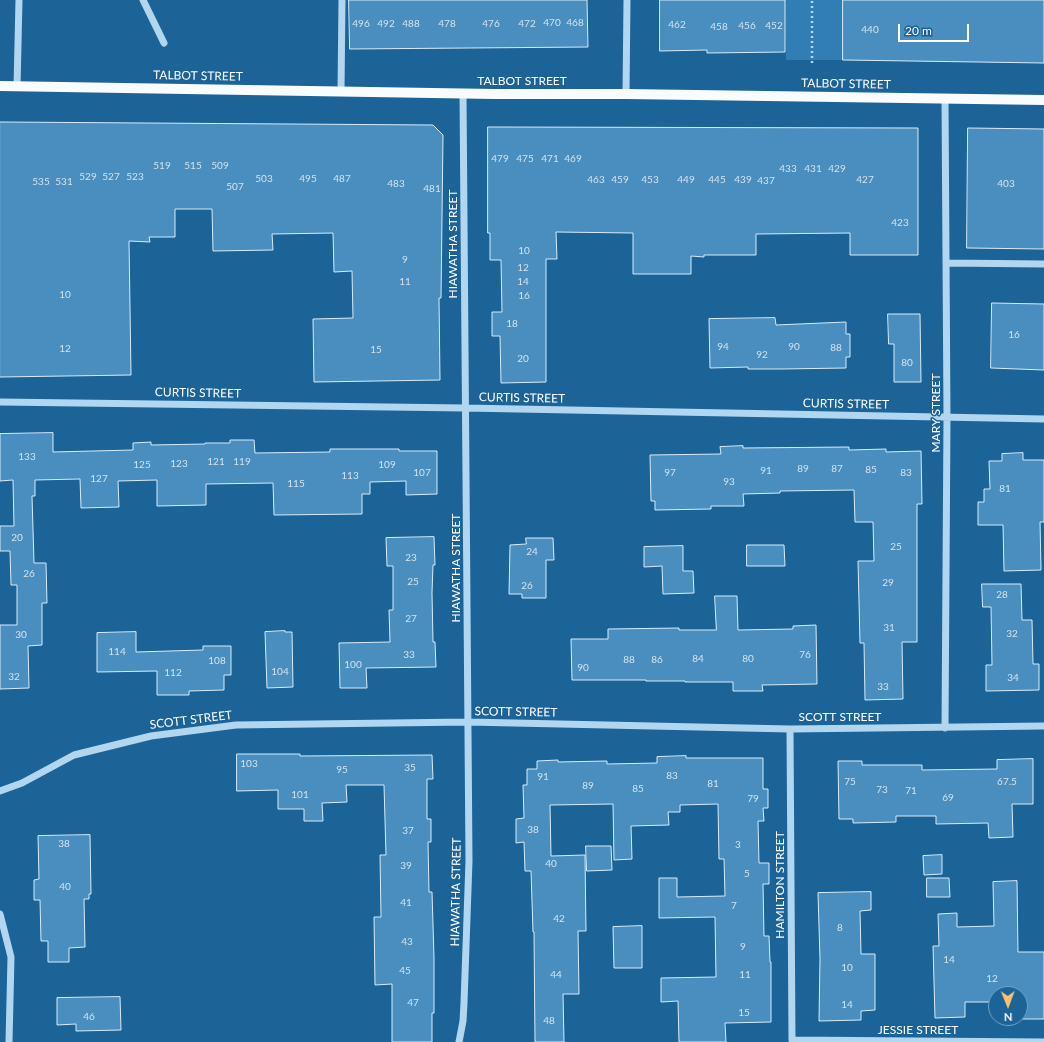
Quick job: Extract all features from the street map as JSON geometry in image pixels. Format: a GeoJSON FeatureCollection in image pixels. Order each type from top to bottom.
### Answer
{"type":"FeatureCollection","features":[{"type":"Feature","properties":{"kind":"main road","name":"TALBOT STREET"},"geometry":{"type":"LineString","coordinates":[[0,86],[341,92],[626,94],[1044,100]]}},
{"type":"Feature","properties":{"kind":"street"},"geometry":{"type":"LineString","coordinates":[[17,87],[19,0]]}},
{"type":"Feature","properties":{"kind":"street"},"geometry":{"type":"LineString","coordinates":[[143,0],[164,42]]}},
{"type":"Feature","properties":{"kind":"street"},"geometry":{"type":"LineString","coordinates":[[341,92],[342,0]]}},
{"type":"Feature","properties":{"kind":"street"},"geometry":{"type":"LineString","coordinates":[[626,94],[627,0]]}},
{"type":"Feature","properties":{"kind":"street","name":"HIAWATHA STREET"},"geometry":{"type":"LineString","coordinates":[[459,1042],[464,1015],[469,861],[463,93]]}},
{"type":"Feature","properties":{"kind":"street","name":"MARY STREET"},"geometry":{"type":"LineString","coordinates":[[944,99],[947,417],[945,728]]}},
{"type":"Feature","properties":{"kind":"street"},"geometry":{"type":"LineString","coordinates":[[946,263],[1044,264]]}},
{"type":"Feature","properties":{"kind":"street","name":"CURTIS STREET"},"geometry":{"type":"LineString","coordinates":[[0,402],[465,408],[1044,419]]}},
{"type":"Feature","properties":{"kind":"street","name":"SCOTT STREET"},"geometry":{"type":"LineString","coordinates":[[0,791],[22,783],[74,755],[151,736],[236,725],[468,722],[790,729],[1044,726]]}},
{"type":"Feature","properties":{"kind":"street","name":"HAMILTON STREET"},"geometry":{"type":"LineString","coordinates":[[790,729],[792,1040]]}},
{"type":"Feature","properties":{"kind":"street"},"geometry":{"type":"LineString","coordinates":[[0,914],[11,957],[9,1042]]}},
{"type":"Feature","properties":{"kind":"street","name":"JESSIE STREET"},"geometry":{"type":"LineString","coordinates":[[792,1040],[1044,1042]]}},
{"type":"Feature","properties":{"kind":"path"},"geometry":{"type":"LineString","coordinates":[[812,0],[812,63]]}},
{"type":"Feature","properties":{"kind":"shaded area"},"geometry":{"type":"Polygon","coordinates":[[[785,0],[843,0],[843,60],[786,60],[785,0]]]}},
{"type":"Feature","properties":{"kind":"building"},"geometry":{"type":"Polygon","coordinates":[[[349,0],[587,0],[588,47],[350,49],[349,0]]]}},
{"type":"Feature","properties":{"kind":"building"},"geometry":{"type":"Polygon","coordinates":[[[660,0],[785,0],[785,52],[707,53],[707,50],[660,51],[660,0]]]}},
{"type":"Feature","properties":{"kind":"building"},"geometry":{"type":"Polygon","coordinates":[[[843,0],[1044,0],[1044,63],[843,60],[843,0]]]}},
{"type":"Feature","properties":{"kind":"building"},"geometry":{"type":"Polygon","coordinates":[[[0,122],[433,125],[443,135],[441,298],[439,298],[440,380],[314,382],[313,319],[353,318],[352,271],[334,272],[333,233],[272,234],[273,250],[213,251],[212,209],[175,209],[175,237],[149,237],[150,242],[129,241],[131,375],[0,377],[0,122]]]}},
{"type":"Feature","properties":{"kind":"building"},"geometry":{"type":"Polygon","coordinates":[[[488,127],[918,128],[918,255],[850,255],[850,233],[756,234],[756,255],[691,256],[691,274],[633,274],[633,233],[556,232],[557,259],[546,259],[546,382],[501,383],[500,336],[492,336],[492,312],[502,312],[501,260],[490,260],[490,233],[488,233],[488,127]]]}},
{"type":"Feature","properties":{"kind":"building"},"geometry":{"type":"Polygon","coordinates":[[[968,128],[1044,129],[1044,249],[967,248],[968,128]]]}},
{"type":"Feature","properties":{"kind":"building"},"geometry":{"type":"Polygon","coordinates":[[[992,303],[1044,304],[1044,370],[991,368],[992,303]]]}},
{"type":"Feature","properties":{"kind":"building"},"geometry":{"type":"Polygon","coordinates":[[[888,314],[920,314],[921,382],[894,382],[894,344],[889,344],[888,314]]]}},
{"type":"Feature","properties":{"kind":"building"},"geometry":{"type":"Polygon","coordinates":[[[775,318],[776,325],[846,322],[846,334],[850,334],[850,357],[846,357],[846,368],[710,368],[709,319],[775,318]]]}},
{"type":"Feature","properties":{"kind":"building"},"geometry":{"type":"Polygon","coordinates":[[[53,433],[53,452],[133,450],[133,443],[151,442],[151,445],[205,444],[230,443],[230,440],[254,440],[255,453],[330,452],[330,449],[399,449],[399,451],[437,451],[437,494],[406,495],[406,481],[370,482],[370,494],[362,494],[362,514],[274,515],[273,483],[206,484],[206,505],[157,506],[157,480],[118,481],[119,507],[81,508],[80,479],[35,480],[35,496],[32,496],[34,563],[46,563],[47,603],[42,603],[42,645],[28,646],[29,688],[0,689],[0,625],[17,625],[17,585],[11,585],[10,551],[0,551],[0,526],[14,526],[13,480],[0,481],[0,434],[53,433]]]}},
{"type":"Feature","properties":{"kind":"building"},"geometry":{"type":"Polygon","coordinates":[[[743,446],[743,448],[849,447],[849,450],[886,449],[886,452],[921,451],[922,504],[917,504],[917,642],[902,642],[903,699],[865,700],[864,643],[860,643],[858,561],[874,561],[873,522],[855,522],[854,490],[780,491],[780,493],[743,494],[744,506],[711,506],[711,509],[655,510],[655,501],[651,501],[650,455],[721,454],[720,447],[743,446]]]}},
{"type":"Feature","properties":{"kind":"building"},"geometry":{"type":"Polygon","coordinates":[[[1023,453],[1023,460],[1044,460],[1044,522],[1040,522],[1041,570],[1004,571],[1003,525],[978,525],[978,502],[984,502],[984,489],[990,489],[989,461],[1002,461],[1002,454],[1023,453]]]}},
{"type":"Feature","properties":{"kind":"building"},"geometry":{"type":"Polygon","coordinates":[[[434,537],[435,565],[433,565],[432,593],[433,642],[435,642],[436,667],[366,668],[367,688],[340,688],[339,643],[390,642],[389,610],[393,610],[393,566],[387,566],[386,538],[434,537]]]}},
{"type":"Feature","properties":{"kind":"building"},"geometry":{"type":"Polygon","coordinates":[[[526,538],[553,538],[554,560],[546,560],[546,598],[522,598],[522,594],[509,594],[510,545],[526,544],[526,538]]]}},
{"type":"Feature","properties":{"kind":"building"},"geometry":{"type":"Polygon","coordinates":[[[747,545],[784,545],[785,566],[747,566],[747,545]]]}},
{"type":"Feature","properties":{"kind":"building"},"geometry":{"type":"Polygon","coordinates":[[[683,546],[683,571],[693,571],[694,593],[663,594],[662,566],[644,567],[644,547],[683,546]]]}},
{"type":"Feature","properties":{"kind":"building"},"geometry":{"type":"Polygon","coordinates":[[[982,584],[1021,584],[1022,620],[1032,620],[1033,664],[1039,664],[1039,690],[986,691],[986,665],[992,665],[991,607],[983,607],[982,584]]]}},
{"type":"Feature","properties":{"kind":"building"},"geometry":{"type":"Polygon","coordinates":[[[715,596],[737,596],[738,630],[793,629],[793,626],[816,625],[817,684],[762,685],[763,691],[733,691],[733,682],[572,680],[571,639],[608,639],[608,629],[679,628],[679,630],[716,630],[715,596]]]}},
{"type":"Feature","properties":{"kind":"building"},"geometry":{"type":"Polygon","coordinates":[[[136,632],[136,652],[203,650],[203,646],[231,646],[231,675],[224,675],[224,690],[189,691],[189,695],[157,695],[157,671],[97,672],[97,633],[136,632]]]}},
{"type":"Feature","properties":{"kind":"building"},"geometry":{"type":"Polygon","coordinates":[[[265,632],[292,632],[293,687],[267,688],[265,632]]]}},
{"type":"Feature","properties":{"kind":"building"},"geometry":{"type":"Polygon","coordinates":[[[237,754],[300,754],[300,756],[432,755],[433,779],[427,779],[427,819],[431,819],[431,842],[428,842],[429,892],[432,892],[434,957],[434,1013],[432,1013],[432,1042],[392,1042],[392,984],[375,985],[374,917],[381,917],[380,855],[386,855],[384,785],[346,785],[347,802],[322,803],[323,821],[304,821],[304,809],[278,809],[278,790],[237,791],[237,754]]]}},
{"type":"Feature","properties":{"kind":"building"},"geometry":{"type":"Polygon","coordinates":[[[686,756],[686,758],[763,758],[763,789],[768,789],[768,808],[763,808],[764,821],[758,821],[759,863],[769,863],[769,884],[763,884],[764,936],[769,936],[771,962],[771,1022],[725,1023],[726,1042],[679,1042],[678,1001],[661,1002],[661,978],[716,977],[715,917],[659,918],[659,878],[677,878],[677,897],[725,896],[724,859],[719,859],[718,804],[680,805],[680,812],[668,812],[669,825],[631,826],[632,859],[614,860],[613,804],[550,805],[551,856],[585,855],[586,931],[578,931],[579,994],[563,994],[564,1042],[535,1042],[534,932],[531,871],[525,871],[524,842],[516,843],[516,819],[524,818],[523,785],[527,785],[527,769],[537,769],[537,761],[607,761],[607,764],[657,763],[657,757],[686,756]]]}},
{"type":"Feature","properties":{"kind":"building"},"geometry":{"type":"Polygon","coordinates":[[[1033,759],[1033,804],[1012,804],[1013,837],[989,838],[988,823],[936,824],[936,816],[896,816],[896,822],[853,823],[853,819],[839,819],[838,761],[862,761],[862,765],[922,765],[922,770],[997,769],[997,760],[1033,759]]]}},
{"type":"Feature","properties":{"kind":"building"},"geometry":{"type":"Polygon","coordinates":[[[90,835],[91,894],[89,894],[89,899],[84,899],[85,947],[69,948],[69,962],[48,962],[48,941],[41,941],[40,900],[34,900],[34,880],[39,879],[38,836],[90,835]]]}},
{"type":"Feature","properties":{"kind":"building"},"geometry":{"type":"Polygon","coordinates":[[[586,846],[611,846],[612,870],[587,871],[586,846]]]}},
{"type":"Feature","properties":{"kind":"building"},"geometry":{"type":"Polygon","coordinates":[[[942,855],[942,874],[924,875],[923,856],[942,855]]]}},
{"type":"Feature","properties":{"kind":"building"},"geometry":{"type":"Polygon","coordinates":[[[927,878],[949,878],[950,897],[927,897],[927,878]]]}},
{"type":"Feature","properties":{"kind":"building"},"geometry":{"type":"Polygon","coordinates":[[[1017,881],[1018,952],[1044,952],[1044,1019],[1028,1019],[1028,986],[988,986],[988,1002],[965,1002],[965,1017],[935,1018],[933,946],[939,946],[938,914],[957,913],[957,927],[994,926],[993,882],[1017,881]]]}},
{"type":"Feature","properties":{"kind":"building"},"geometry":{"type":"Polygon","coordinates":[[[871,892],[871,910],[860,911],[861,954],[875,954],[875,1010],[861,1011],[861,1020],[819,1021],[820,959],[818,893],[871,892]]]}},
{"type":"Feature","properties":{"kind":"building"},"geometry":{"type":"Polygon","coordinates":[[[642,926],[642,968],[614,968],[613,927],[642,926]]]}},
{"type":"Feature","properties":{"kind":"building"},"geometry":{"type":"Polygon","coordinates":[[[120,997],[121,1030],[76,1031],[76,1024],[57,1025],[57,998],[120,997]]]}}]}
